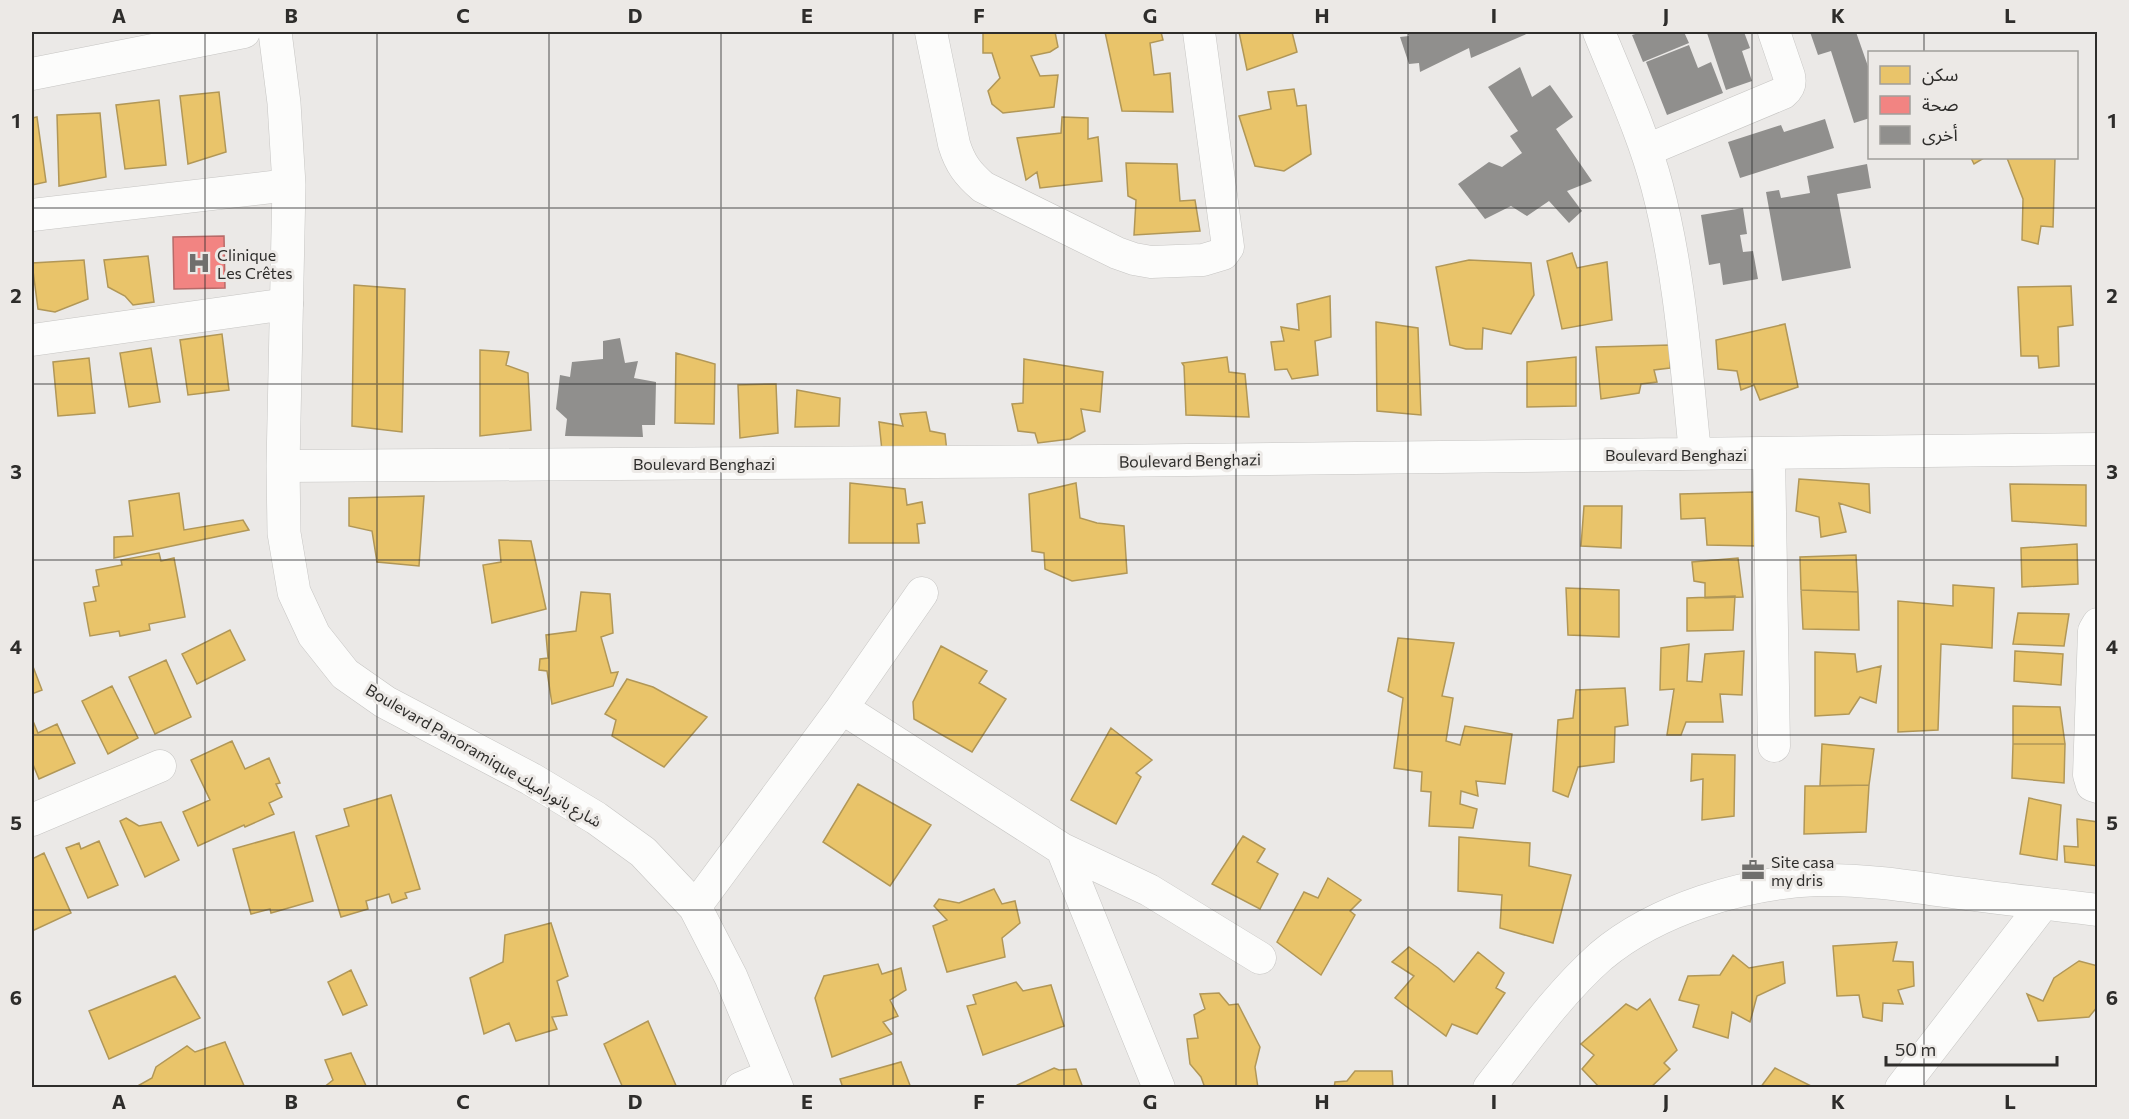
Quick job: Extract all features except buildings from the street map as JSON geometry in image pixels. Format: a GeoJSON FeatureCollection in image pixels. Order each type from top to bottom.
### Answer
{"type":"FeatureCollection","features":[{"type":"Feature","properties":{"kind":"main road","name":"Boulevard Panoramique شارع بانوراميك"},"geometry":{"type":"LineString","coordinates":[[275,32],[284,103],[289,185],[283,466],[284,533],[294,592],[314,635],[345,674],[385,702],[486,754],[596,818],[643,852],[694,907],[731,977],[774,1081]]}},
{"type":"Feature","properties":{"kind":"street"},"geometry":{"type":"LineString","coordinates":[[32,74],[244,32]]}},
{"type":"Feature","properties":{"kind":"street"},"geometry":{"type":"LineString","coordinates":[[931,32],[954,144],[960,163],[969,175],[983,187],[1117,253],[1151,262],[1203,260],[1223,254],[1228,247],[1199,32]]}},
{"type":"Feature","properties":{"kind":"street"},"geometry":{"type":"LineString","coordinates":[[1599,32],[1647,150],[1658,188],[1677,289],[1695,453]]}},
{"type":"Feature","properties":{"kind":"street"},"geometry":{"type":"LineString","coordinates":[[1647,150],[1783,93],[1790,82],[1774,32]]}},
{"type":"Feature","properties":{"kind":"street"},"geometry":{"type":"LineString","coordinates":[[32,215],[289,185]]}},
{"type":"Feature","properties":{"kind":"street"},"geometry":{"type":"LineString","coordinates":[[32,340],[287,304]]}},
{"type":"Feature","properties":{"kind":"street","name":"Boulevard Benghazi"},"geometry":{"type":"LineString","coordinates":[[283,466],[1103,461],[2097,449]]}},
{"type":"Feature","properties":{"kind":"street"},"geometry":{"type":"LineString","coordinates":[[1769,454],[1774,746]]}},
{"type":"Feature","properties":{"kind":"street"},"geometry":{"type":"LineString","coordinates":[[694,907],[842,708],[922,592]]}},
{"type":"Feature","properties":{"kind":"street"},"geometry":{"type":"LineString","coordinates":[[2097,624],[2094,631],[2089,775],[2092,785],[2097,787]]}},
{"type":"Feature","properties":{"kind":"street"},"geometry":{"type":"LineString","coordinates":[[842,708],[1062,849],[1149,890],[1260,958]]}},
{"type":"Feature","properties":{"kind":"street"},"geometry":{"type":"LineString","coordinates":[[32,820],[160,766]]}},
{"type":"Feature","properties":{"kind":"street"},"geometry":{"type":"LineString","coordinates":[[1062,849],[1159,1088]]}},
{"type":"Feature","properties":{"kind":"street"},"geometry":{"type":"LineString","coordinates":[[1489,1088],[1569,986],[1602,956],[1634,932],[1679,909],[1769,885],[1818,880],[1882,883],[2097,910]]}},
{"type":"Feature","properties":{"kind":"street"},"geometry":{"type":"LineString","coordinates":[[1901,1088],[2043,904]]}},
{"type":"Feature","properties":{"kind":"street"},"geometry":{"type":"LineString","coordinates":[[741,1088],[774,1081]]}},
{"type":"Feature","properties":{"kind":"place","name":"Clinique Les Crêtes"},"geometry":{"type":"Point","coordinates":[199,263]}},
{"type":"Feature","properties":{"kind":"place","name":"Site casa my dris"},"geometry":{"type":"Point","coordinates":[1753,870]}}]}
